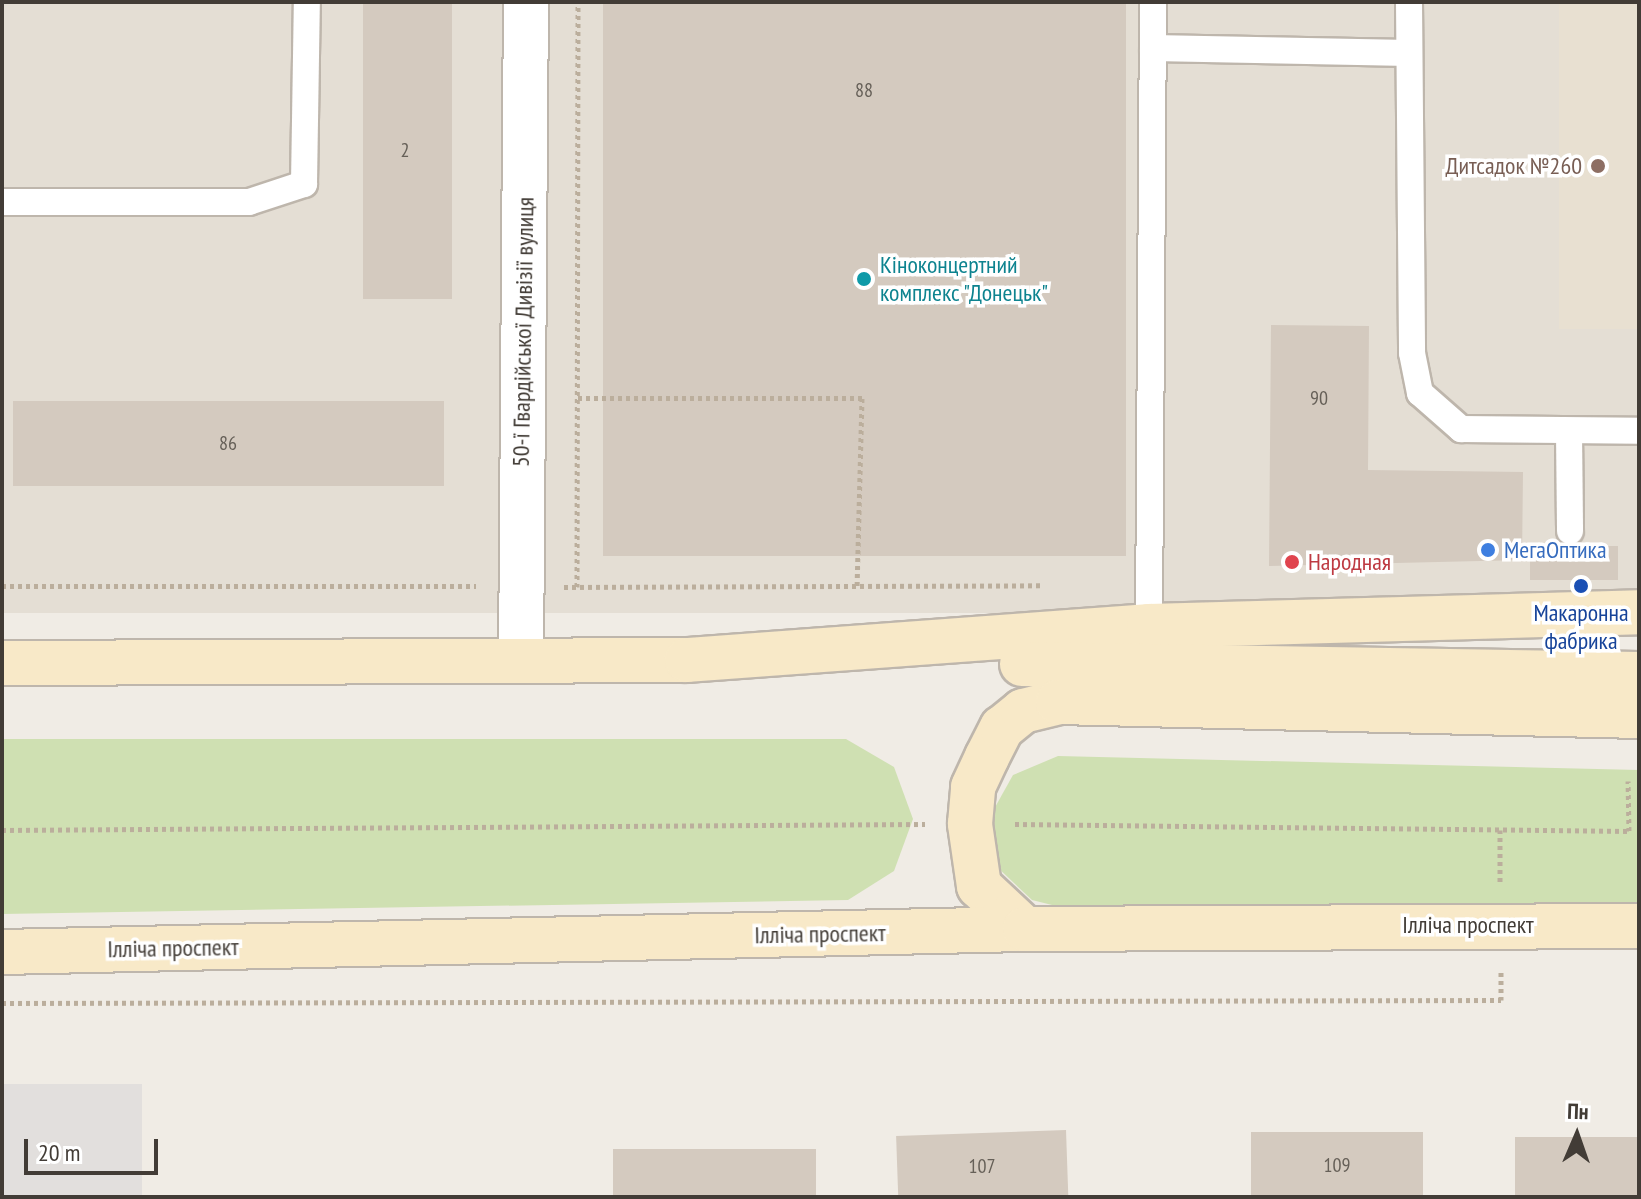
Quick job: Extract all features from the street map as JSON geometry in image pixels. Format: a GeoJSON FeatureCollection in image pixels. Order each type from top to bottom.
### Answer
{"type":"FeatureCollection","features":[{"type":"Feature","properties":{"kind":"main road"},"geometry":{"type":"LineString","coordinates":[[687,660],[1149,626],[1639,612]]}},
{"type":"Feature","properties":{"kind":"main road"},"geometry":{"type":"LineString","coordinates":[[2,663],[687,660],[1639,674]]}},
{"type":"Feature","properties":{"kind":"main road"},"geometry":{"type":"LineString","coordinates":[[1025,929],[979,886],[970,824],[973,787],[1002,728],[1023,711],[1058,702],[1639,716]]}},
{"type":"Feature","properties":{"kind":"main road","name":"Ілліча проспект"},"geometry":{"type":"LineString","coordinates":[[2,952],[1025,929],[1639,926]]}},
{"type":"Feature","properties":{"kind":"street","name":"50-ї Гвардійської Дивізії вулиця"},"geometry":{"type":"LineString","coordinates":[[521,661],[526,2]]}},
{"type":"Feature","properties":{"kind":"lane"},"geometry":{"type":"LineString","coordinates":[[2,202],[249,202],[304,184],[307,2]]}},
{"type":"Feature","properties":{"kind":"lane"},"geometry":{"type":"LineString","coordinates":[[1149,626],[1153,2]]}},
{"type":"Feature","properties":{"kind":"lane"},"geometry":{"type":"LineString","coordinates":[[1409,2],[1412,353],[1420,393],[1461,429],[1639,431]]}},
{"type":"Feature","properties":{"kind":"lane"},"geometry":{"type":"LineString","coordinates":[[1153,48],[1409,53]]}},
{"type":"Feature","properties":{"kind":"lane"},"geometry":{"type":"LineString","coordinates":[[1569,432],[1570,531]]}},
{"type":"Feature","properties":{"kind":"path"},"geometry":{"type":"LineString","coordinates":[[577,587],[578,2]]}},
{"type":"Feature","properties":{"kind":"path"},"geometry":{"type":"LineString","coordinates":[[578,398],[862,398],[857,588]]}},
{"type":"Feature","properties":{"kind":"path"},"geometry":{"type":"LineString","coordinates":[[476,570],[476,586]]}},
{"type":"Feature","properties":{"kind":"path"},"geometry":{"type":"LineString","coordinates":[[2,586],[857,588],[1057,585]]}},
{"type":"Feature","properties":{"kind":"path"},"geometry":{"type":"LineString","coordinates":[[2,830],[970,824],[1629,831],[1628,781]]}},
{"type":"Feature","properties":{"kind":"path"},"geometry":{"type":"LineString","coordinates":[[2,1003],[1501,1000]]}},
{"type":"Feature","properties":{"kind":"shaded area"},"geometry":{"type":"Polygon","coordinates":[[[2,2],[1639,2],[1639,613],[2,613],[2,2]]]}},
{"type":"Feature","properties":{"kind":"shaded area","name":"Дитсадок №260"},"geometry":{"type":"Polygon","coordinates":[[[1559,2],[1639,2],[1639,329],[1559,329],[1559,2]]]}},
{"type":"Feature","properties":{"kind":"shaded area"},"geometry":{"type":"Polygon","coordinates":[[[2,1084],[142,1084],[142,1197],[2,1197],[2,1084]]]}},
{"type":"Feature","properties":{"kind":"green space"},"geometry":{"type":"Polygon","coordinates":[[[2,739],[846,739],[894,767],[913,819],[894,871],[848,900],[2,914],[2,739]]]}},
{"type":"Feature","properties":{"kind":"green space"},"geometry":{"type":"Polygon","coordinates":[[[1058,756],[1639,770],[1639,904],[1056,906],[1032,900],[996,866],[989,818],[1013,775],[1058,756]]]}},
{"type":"Feature","properties":{"kind":"building"},"geometry":{"type":"Polygon","coordinates":[[[363,2],[452,2],[452,299],[363,299],[363,2]]]}},
{"type":"Feature","properties":{"kind":"building","name":"Кіноконцертний комплекс \"Донецьк\""},"geometry":{"type":"Polygon","coordinates":[[[603,2],[1126,2],[1126,556],[603,556],[603,2]]]}},
{"type":"Feature","properties":{"kind":"building"},"geometry":{"type":"Polygon","coordinates":[[[1271,325],[1369,326],[1368,470],[1523,472],[1522,560],[1269,566],[1271,325]]]}},
{"type":"Feature","properties":{"kind":"building"},"geometry":{"type":"Polygon","coordinates":[[[13,401],[444,401],[444,486],[13,486],[13,401]]]}},
{"type":"Feature","properties":{"kind":"building"},"geometry":{"type":"Polygon","coordinates":[[[1530,546],[1618,546],[1618,580],[1530,580],[1530,546]]]}},
{"type":"Feature","properties":{"kind":"building"},"geometry":{"type":"Polygon","coordinates":[[[1066,1130],[1068,1197],[898,1197],[896,1136],[1066,1130]]]}},
{"type":"Feature","properties":{"kind":"building"},"geometry":{"type":"Polygon","coordinates":[[[1251,1132],[1423,1132],[1423,1197],[1251,1197],[1251,1132]]]}},
{"type":"Feature","properties":{"kind":"building"},"geometry":{"type":"Polygon","coordinates":[[[1515,1137],[1639,1137],[1639,1197],[1515,1197],[1515,1137]]]}},
{"type":"Feature","properties":{"kind":"building"},"geometry":{"type":"Polygon","coordinates":[[[613,1149],[816,1149],[816,1197],[613,1197],[613,1149]]]}},
{"type":"Feature","properties":{"kind":"place","name":"Дитсадок №260"},"geometry":{"type":"Point","coordinates":[1598,166]}},
{"type":"Feature","properties":{"kind":"place","name":"Кіноконцертний комплекс \"Донецьк\""},"geometry":{"type":"Point","coordinates":[864,279]}},
{"type":"Feature","properties":{"kind":"place","name":"МегаОптика"},"geometry":{"type":"Point","coordinates":[1488,550]}},
{"type":"Feature","properties":{"kind":"place","name":"Народная"},"geometry":{"type":"Point","coordinates":[1292,562]}},
{"type":"Feature","properties":{"kind":"place","name":"Макаронна фабрика"},"geometry":{"type":"Point","coordinates":[1581,586]}}]}
